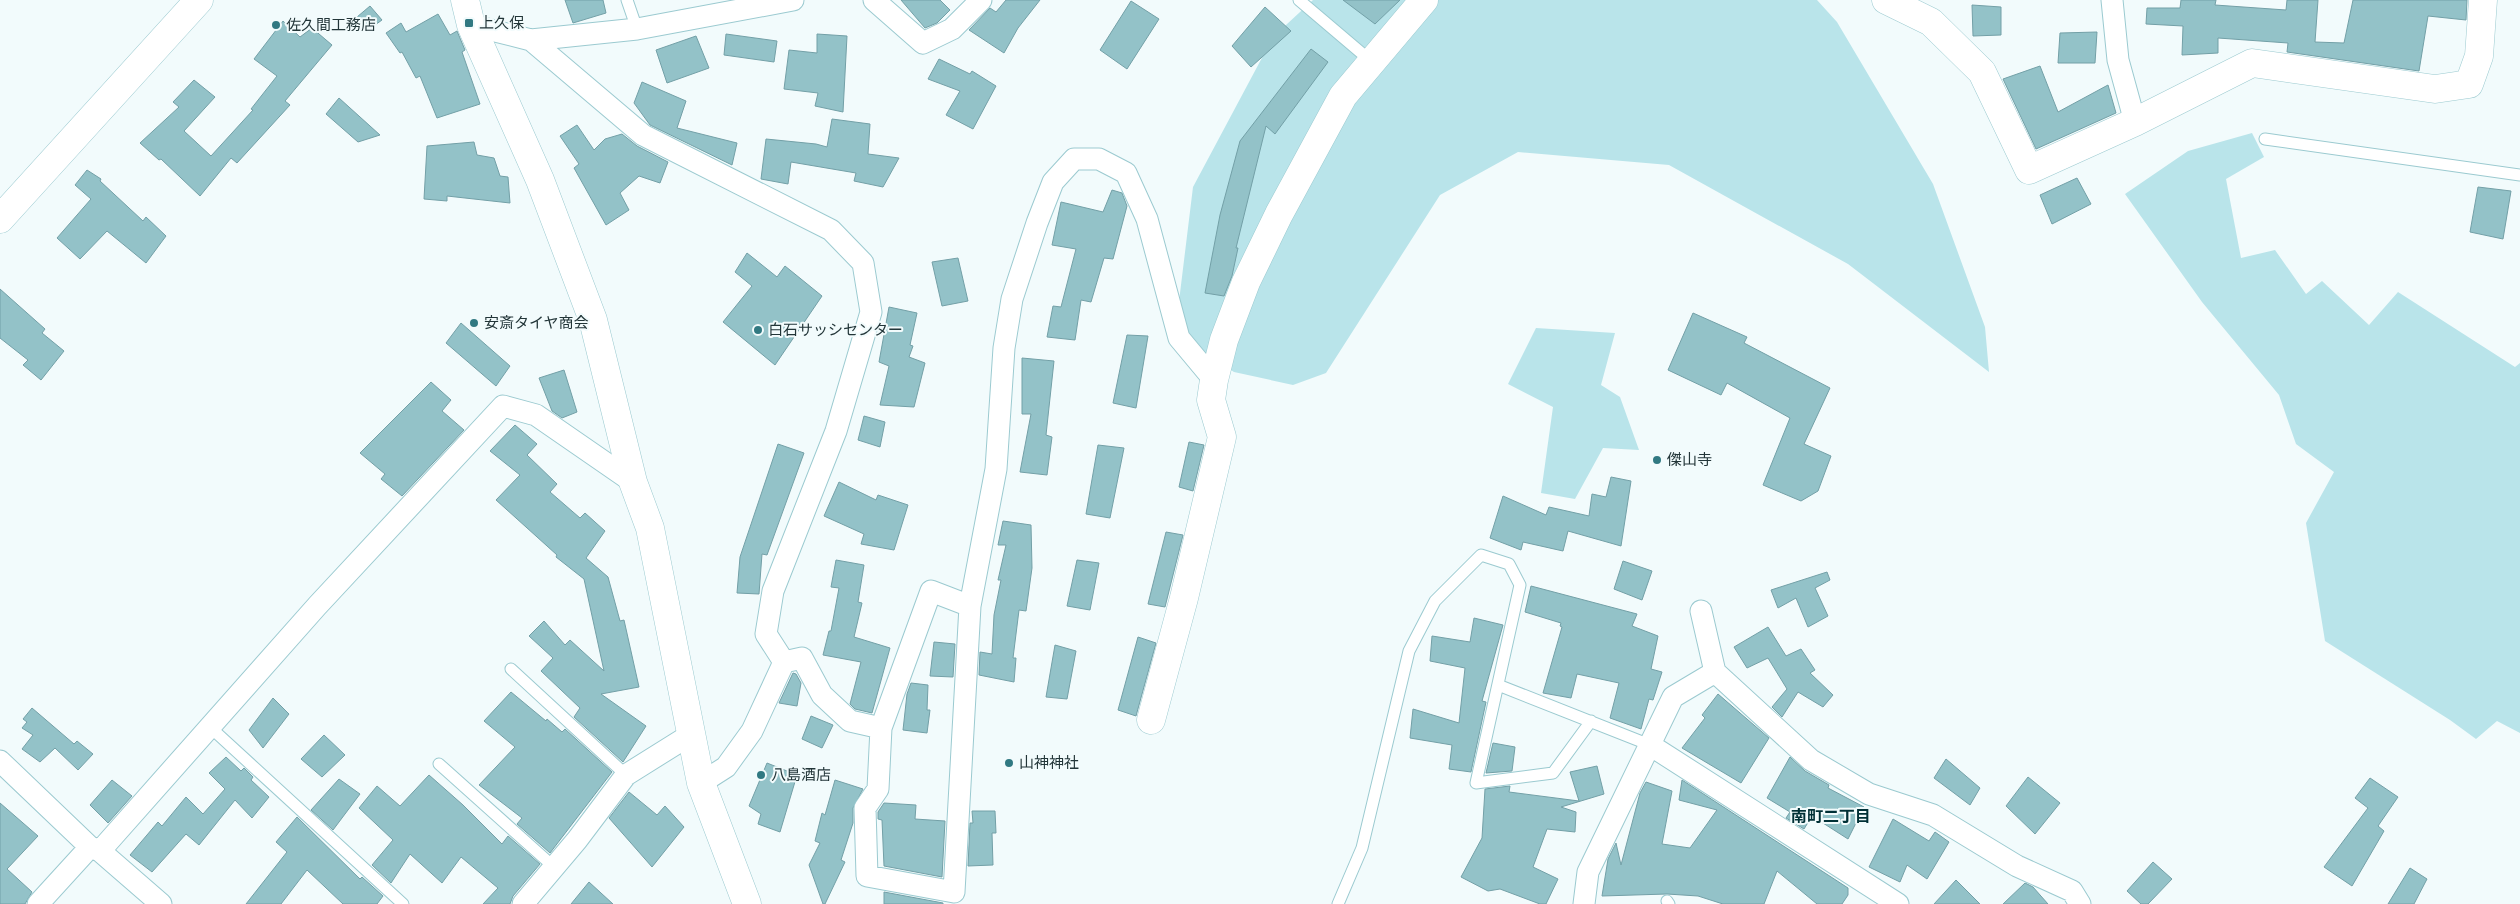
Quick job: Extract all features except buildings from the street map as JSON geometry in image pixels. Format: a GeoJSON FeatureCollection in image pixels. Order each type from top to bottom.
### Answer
{"type":"FeatureCollection","features":[{"type":"Feature","properties":{"kind":"street"},"geometry":{"type":"LineString","coordinates":[[0,220],[199,0]]}},
{"type":"Feature","properties":{"kind":"street"},"geometry":{"type":"LineString","coordinates":[[531,40],[637,29],[794,0]]}},
{"type":"Feature","properties":{"kind":"street"},"geometry":{"type":"LineString","coordinates":[[874,0],[923,43],[952,29],[982,0]]}},
{"type":"Feature","properties":{"kind":"street"},"geometry":{"type":"LineString","coordinates":[[1151,720],[1184,598],[1222,437],[1210,400],[1224,340],[1246,282],[1279,214],[1343,96],[1424,0]]}},
{"type":"Feature","properties":{"kind":"street"},"geometry":{"type":"LineString","coordinates":[[1886,0],[1931,22],[1982,72],[2029,170],[2135,122],[2252,63],[2435,89],[2469,84],[2479,56],[2483,0]]}},
{"type":"Feature","properties":{"kind":"street"},"geometry":{"type":"LineString","coordinates":[[2112,0],[2118,60],[2135,122]]}},
{"type":"Feature","properties":{"kind":"street"},"geometry":{"type":"LineString","coordinates":[[468,13],[531,40],[643,135],[831,230],[863,263],[871,312],[854,374],[836,431],[773,591],[766,634],[784,662]]}},
{"type":"Feature","properties":{"kind":"street"},"geometry":{"type":"LineString","coordinates":[[468,13],[540,180],[593,320],[633,482],[650,528],[701,783],[747,904]]}},
{"type":"Feature","properties":{"kind":"street"},"geometry":{"type":"LineString","coordinates":[[970,606],[931,591],[881,728],[878,789],[864,808],[867,876],[954,892],[970,606],[996,469],[1004,348],[1012,299],[1037,223],[1053,182],[1074,159],[1099,159],[1126,173],[1147,219],[1179,338],[1214,380]]}},
{"type":"Feature","properties":{"kind":"street"},"geometry":{"type":"LineString","coordinates":[[38,904],[95,849],[210,727],[317,606],[503,406],[536,415],[633,482]]}},
{"type":"Feature","properties":{"kind":"street"},"geometry":{"type":"LineString","coordinates":[[1701,611],[1715,672],[1811,760],[1869,794],[1933,815],[2017,866],[2072,891],[2080,904]]}},
{"type":"Feature","properties":{"kind":"street"},"geometry":{"type":"LineString","coordinates":[[784,662],[802,658],[822,695],[850,720],[881,728]]}},
{"type":"Feature","properties":{"kind":"street"},"geometry":{"type":"LineString","coordinates":[[701,783],[726,767],[752,730],[784,662]]}},
{"type":"Feature","properties":{"kind":"street"},"geometry":{"type":"LineString","coordinates":[[1584,904],[1588,872],[1673,697],[1715,672]]}},
{"type":"Feature","properties":{"kind":"street"},"geometry":{"type":"LineString","coordinates":[[523,904],[626,775],[690,735]]}},
{"type":"Feature","properties":{"kind":"street"},"geometry":{"type":"LineString","coordinates":[[1650,745],[1898,904]]}},
{"type":"Feature","properties":{"kind":"street"},"geometry":{"type":"LineString","coordinates":[[0,761],[95,849],[160,904]]}},
{"type":"Feature","properties":{"kind":"lane"},"geometry":{"type":"LineString","coordinates":[[627,0],[637,29]]}},
{"type":"Feature","properties":{"kind":"lane"},"geometry":{"type":"LineString","coordinates":[[1299,0],[1372,62]]}},
{"type":"Feature","properties":{"kind":"lane"},"geometry":{"type":"LineString","coordinates":[[2266,139],[2520,175]]}},
{"type":"Feature","properties":{"kind":"lane"},"geometry":{"type":"LineString","coordinates":[[1338,904],[1362,848],[1409,651],[1436,601],[1481,555],[1509,564],[1520,585],[1476,783],[1553,773],[1590,722]]}},
{"type":"Feature","properties":{"kind":"lane"},"geometry":{"type":"LineString","coordinates":[[512,669],[626,775]]}},
{"type":"Feature","properties":{"kind":"lane"},"geometry":{"type":"LineString","coordinates":[[1498,685],[1650,745]]}},
{"type":"Feature","properties":{"kind":"lane"},"geometry":{"type":"LineString","coordinates":[[210,727],[403,904]]}},
{"type":"Feature","properties":{"kind":"lane"},"geometry":{"type":"LineString","coordinates":[[440,764],[554,867]]}},
{"type":"Feature","properties":{"kind":"shaded area"},"geometry":{"type":"Polygon","coordinates":[[[1313,0],[1817,0],[1837,22],[1933,184],[1985,327],[1989,372],[1848,264],[1669,165],[1518,152],[1440,195],[1326,373],[1293,385],[1234,372],[1175,334],[1193,187],[1273,37],[1313,0]]]}},
{"type":"Feature","properties":{"kind":"shaded area"},"geometry":{"type":"Polygon","coordinates":[[[2252,133],[2264,157],[2226,179],[2241,258],[2275,250],[2306,294],[2322,281],[2369,325],[2398,292],[2515,367],[2520,363],[2520,733],[2497,721],[2476,739],[2450,720],[2325,641],[2306,523],[2334,472],[2296,444],[2279,395],[2202,302],[2125,194],[2188,151],[2252,133]]]}},
{"type":"Feature","properties":{"kind":"shaded area"},"geometry":{"type":"Polygon","coordinates":[[[1536,328],[1615,333],[1601,385],[1620,397],[1639,450],[1603,448],[1575,499],[1541,493],[1553,407],[1508,384],[1536,328]]]}},
{"type":"Feature","properties":{"kind":"place","name":"上久保"},"geometry":{"type":"Point","coordinates":[469,23]}},
{"type":"Feature","properties":{"kind":"place","name":"佐久間工務店"},"geometry":{"type":"Point","coordinates":[276,25]}},
{"type":"Feature","properties":{"kind":"place","name":"安斎タイヤ商会"},"geometry":{"type":"Point","coordinates":[474,323]}},
{"type":"Feature","properties":{"kind":"place","name":"白石サッシセンター"},"geometry":{"type":"Point","coordinates":[758,330]}},
{"type":"Feature","properties":{"kind":"place","name":"傑山寺"},"geometry":{"type":"Point","coordinates":[1657,460]}},
{"type":"Feature","properties":{"kind":"place","name":"山神神社"},"geometry":{"type":"Point","coordinates":[1009,763]}},
{"type":"Feature","properties":{"kind":"place","name":"八島酒店"},"geometry":{"type":"Point","coordinates":[761,775]}},
{"type":"Feature","properties":{"kind":"district","name":"南町二丁目"},"geometry":{"type":"Point","coordinates":[1831,816]}}]}
